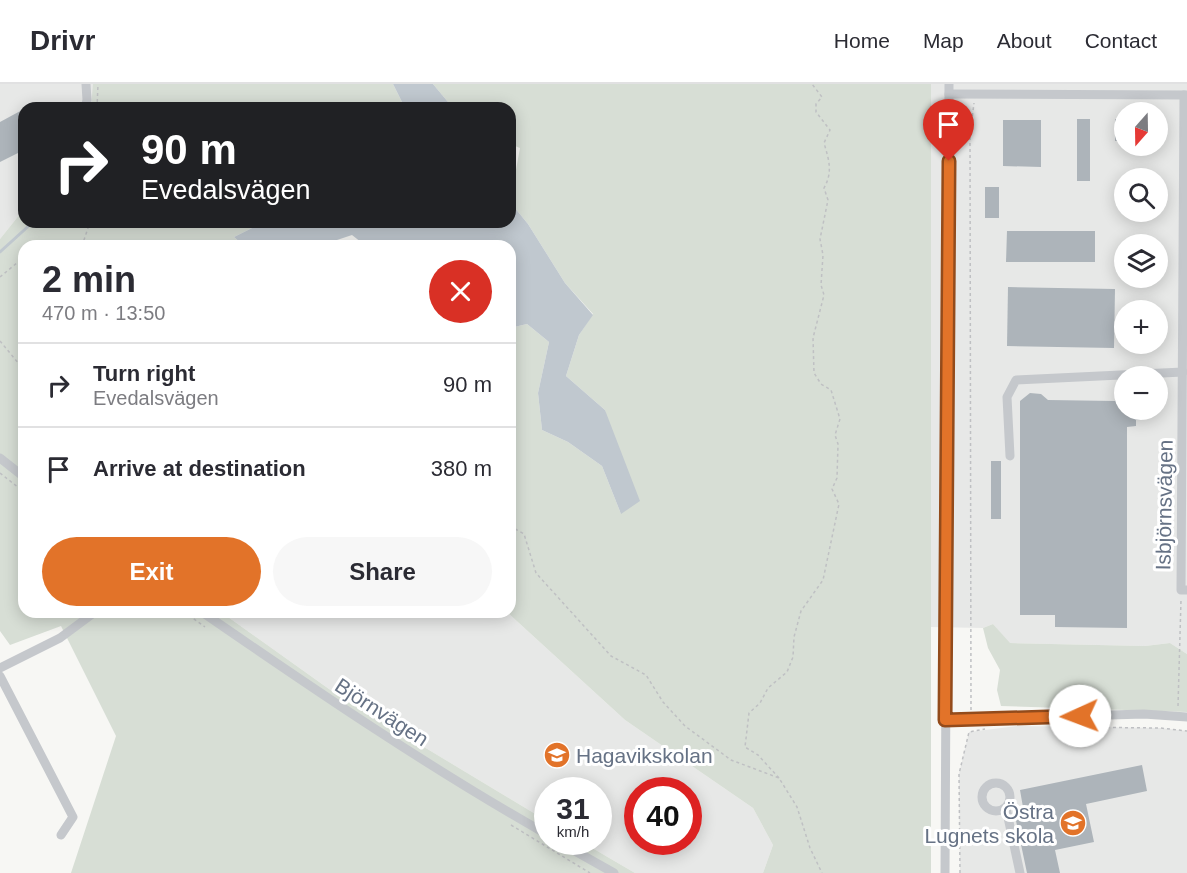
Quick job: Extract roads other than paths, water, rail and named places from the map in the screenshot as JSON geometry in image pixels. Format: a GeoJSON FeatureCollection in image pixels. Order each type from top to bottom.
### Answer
{"type":"FeatureCollection","features":[{"type":"Feature","properties":{"kind":"street"},"geometry":{"type":"LineString","coordinates":[[86,84],[86,102]]}},
{"type":"Feature","properties":{"kind":"street"},"geometry":{"type":"LineString","coordinates":[[1070,84],[1070,95]]}},
{"type":"Feature","properties":{"kind":"street"},"geometry":{"type":"LineString","coordinates":[[945,873],[949,89],[974,95],[1186,95]]}},
{"type":"Feature","properties":{"kind":"street","name":"Isbjörnsvägen"},"geometry":{"type":"LineString","coordinates":[[1184,590],[1183,372],[1186,95]]}},
{"type":"Feature","properties":{"kind":"street"},"geometry":{"type":"LineString","coordinates":[[1010,456],[1007,397],[1016,380],[1183,372]]}},
{"type":"Feature","properties":{"kind":"street"},"geometry":{"type":"LineString","coordinates":[[0,458],[18,472]]}},
{"type":"Feature","properties":{"kind":"street"},"geometry":{"type":"LineString","coordinates":[[0,668],[60,638],[88,618]]}},
{"type":"Feature","properties":{"kind":"street","name":"Björnvägen"},"geometry":{"type":"LineString","coordinates":[[211,618],[329,700],[486,800],[534,827]]}},
{"type":"Feature","properties":{"kind":"street"},"geometry":{"type":"LineString","coordinates":[[0,676],[73,817],[61,835]]}},
{"type":"Feature","properties":{"kind":"street"},"geometry":{"type":"LineString","coordinates":[[945,720],[1144,714],[1183,717]]}},
{"type":"Feature","properties":{"kind":"street"},"geometry":{"type":"LineString","coordinates":[[1006,808],[1020,873]]}},
{"type":"Feature","properties":{"kind":"street"},"geometry":{"type":"LineString","coordinates":[[582,855],[614,873]]}},
{"type":"Feature","properties":{"kind":"waterway"},"geometry":{"type":"LineString","coordinates":[[0,252],[26,228]]}},
{"type":"Feature","properties":{"kind":"place","name":"Hagavikskolan"},"geometry":{"type":"Point","coordinates":[557,755]}},
{"type":"Feature","properties":{"kind":"place","name":"Östra Lugnets skola"},"geometry":{"type":"Point","coordinates":[1073,823]}}]}
